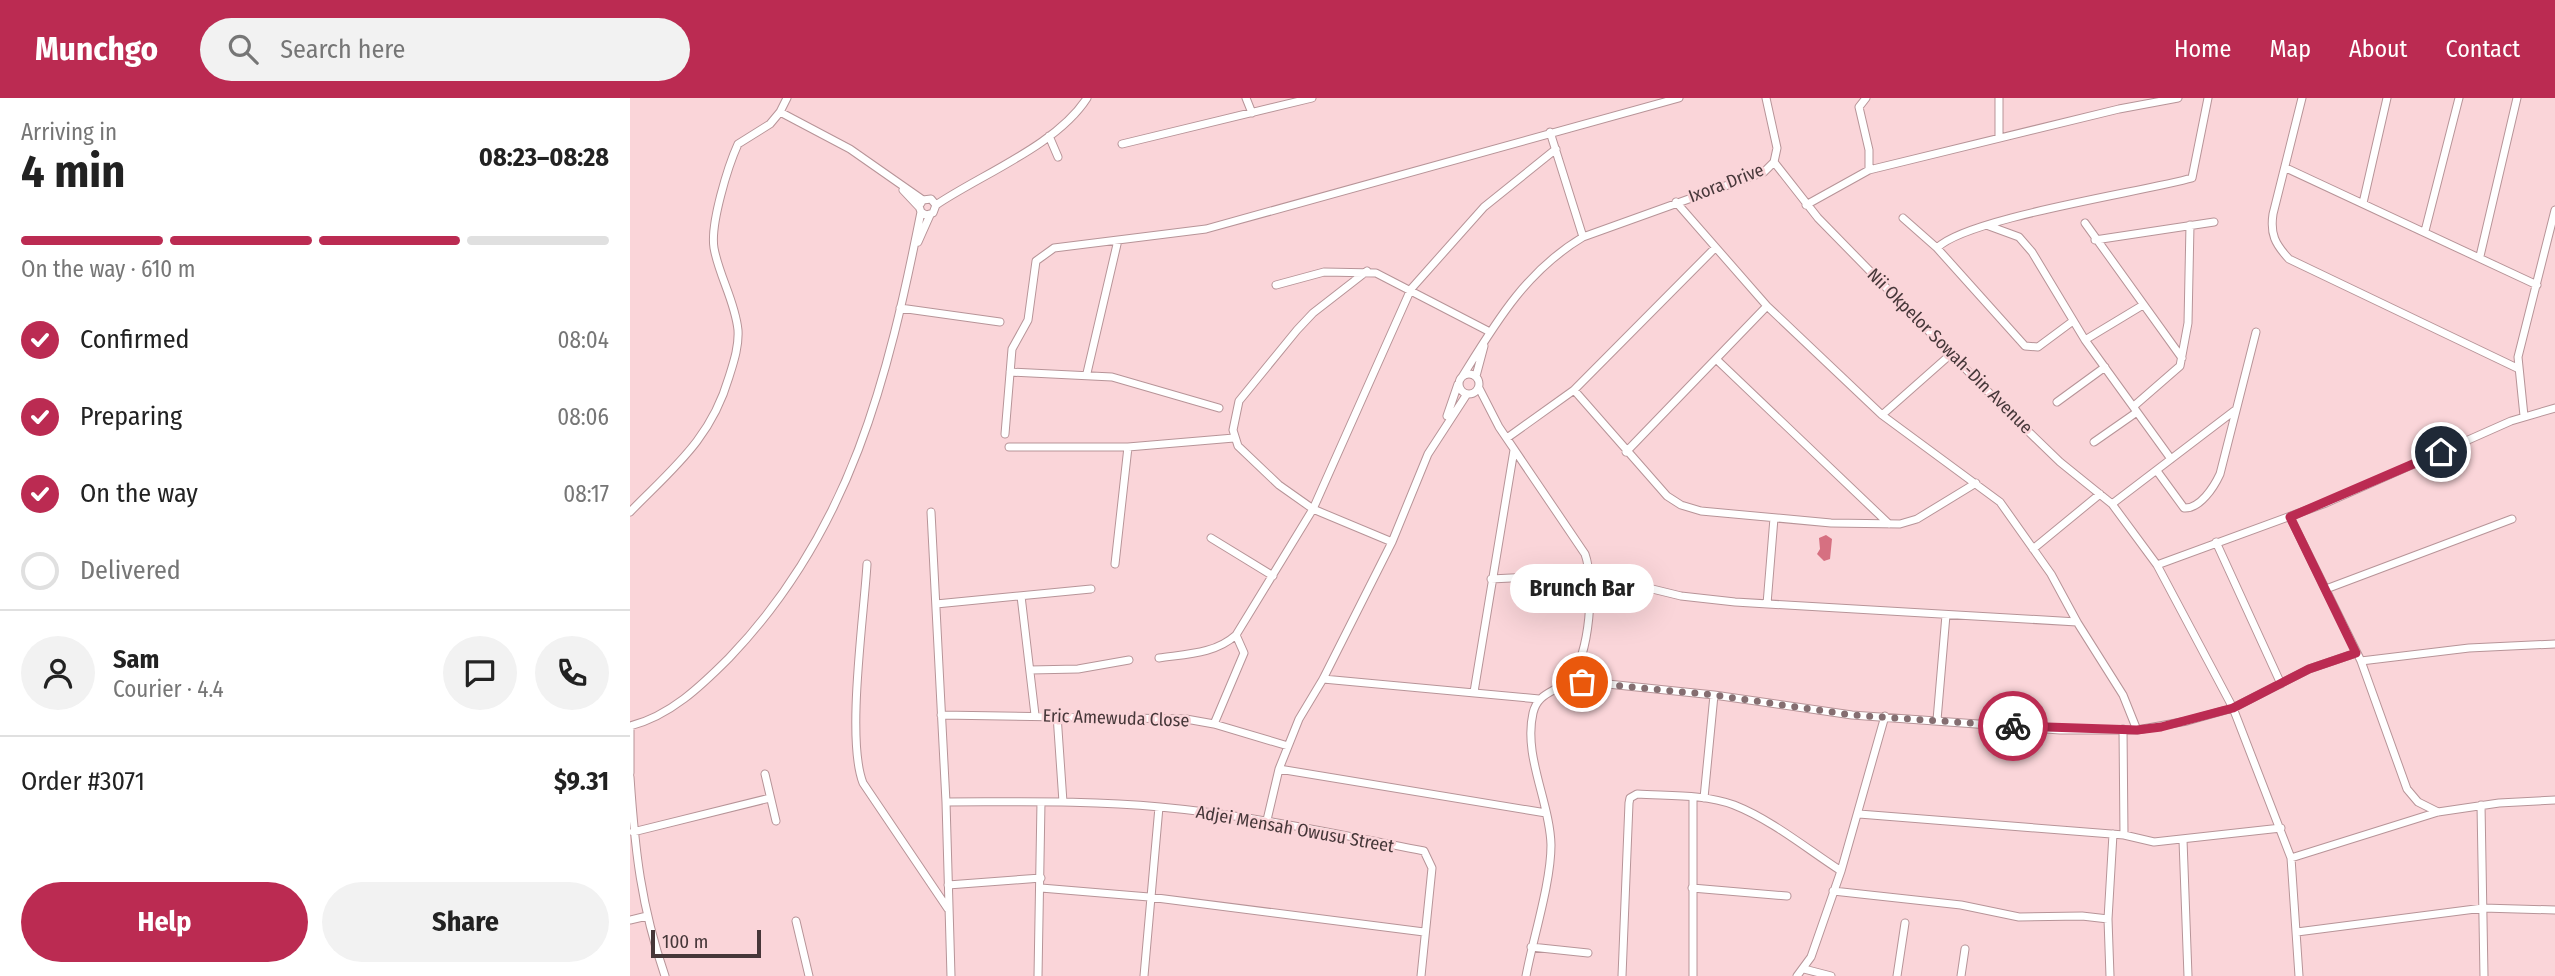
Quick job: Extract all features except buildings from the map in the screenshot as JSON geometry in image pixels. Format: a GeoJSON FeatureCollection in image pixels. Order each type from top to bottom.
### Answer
{"type":"FeatureCollection","features":[{"type":"Feature","properties":{"kind":"street"},"geometry":{"type":"LineString","coordinates":[[630,512],[670,475],[700,441],[721,402],[734,362],[738,332],[736,315],[714,245],[715,230],[738,144],[770,124],[787,98]]}},
{"type":"Feature","properties":{"kind":"street"},"geometry":{"type":"LineString","coordinates":[[665,976],[647,916],[635,859],[630,726],[658,716],[712,675],[764,618],[817,541],[836,506],[865,439],[883,382],[926,205],[960,189],[1049,136],[1072,117],[1087,98]]}},
{"type":"Feature","properties":{"kind":"street"},"geometry":{"type":"LineString","coordinates":[[1246,98],[1252,113]]}},
{"type":"Feature","properties":{"kind":"street"},"geometry":{"type":"LineString","coordinates":[[1122,144],[1312,98]]}},
{"type":"Feature","properties":{"kind":"street"},"geometry":{"type":"LineString","coordinates":[[1005,434],[1012,349],[1028,320],[1036,261],[1054,248],[1206,229],[1679,98]]}},
{"type":"Feature","properties":{"kind":"street"},"geometry":{"type":"LineString","coordinates":[[1766,98],[1777,148],[1774,162]]}},
{"type":"Feature","properties":{"kind":"street"},"geometry":{"type":"LineString","coordinates":[[1866,98],[1859,107],[1869,150],[1869,170]]}},
{"type":"Feature","properties":{"kind":"street"},"geometry":{"type":"LineString","coordinates":[[1999,98],[1999,138]]}},
{"type":"Feature","properties":{"kind":"street"},"geometry":{"type":"LineString","coordinates":[[1807,205],[1869,170],[2119,108],[2178,98]]}},
{"type":"Feature","properties":{"kind":"street"},"geometry":{"type":"LineString","coordinates":[[1937,248],[1951,237],[1988,226],[2192,178],[2208,98]]}},
{"type":"Feature","properties":{"kind":"street"},"geometry":{"type":"LineString","coordinates":[[2302,98],[2271,224],[2273,239],[2289,259],[2518,368]]}},
{"type":"Feature","properties":{"kind":"street"},"geometry":{"type":"LineString","coordinates":[[2363,203],[2387,98]]}},
{"type":"Feature","properties":{"kind":"street"},"geometry":{"type":"LineString","coordinates":[[2425,231],[2459,98]]}},
{"type":"Feature","properties":{"kind":"street"},"geometry":{"type":"LineString","coordinates":[[2480,256],[2517,98]]}},
{"type":"Feature","properties":{"kind":"street"},"geometry":{"type":"LineString","coordinates":[[780,112],[850,149],[926,205],[930,215],[912,255]]}},
{"type":"Feature","properties":{"kind":"street"},"geometry":{"type":"LineString","coordinates":[[1550,132],[1583,237]]}},
{"type":"Feature","properties":{"kind":"street"},"geometry":{"type":"LineString","coordinates":[[1049,136],[1058,157]]}},
{"type":"Feature","properties":{"kind":"street"},"geometry":{"type":"LineString","coordinates":[[1159,659],[1225,646],[1236,635],[1312,509],[1411,289],[1484,207],[1556,149]]}},
{"type":"Feature","properties":{"kind":"street","name":"Ixora Drive"},"geometry":{"type":"LineString","coordinates":[[1443,430],[1460,379],[1508,303],[1559,252],[1583,237],[1764,172],[1774,162]]}},
{"type":"Feature","properties":{"kind":"street","name":"Nii Okpelor Sowah-Din Avenue"},"geometry":{"type":"LineString","coordinates":[[1774,162],[1807,205],[1951,354],[2060,462],[2112,504],[2157,565],[2233,708],[2281,828],[2291,858],[2299,976]]}},
{"type":"Feature","properties":{"kind":"street"},"geometry":{"type":"LineString","coordinates":[[2286,169],[2538,285]]}},
{"type":"Feature","properties":{"kind":"street"},"geometry":{"type":"LineString","coordinates":[[1676,202],[1767,306],[1882,415],[2000,502],[2051,574],[2077,622],[2123,695],[2137,730]]}},
{"type":"Feature","properties":{"kind":"street"},"geometry":{"type":"LineString","coordinates":[[2524,416],[2518,368],[2520,347],[2555,210]]}},
{"type":"Feature","properties":{"kind":"street"},"geometry":{"type":"LineString","coordinates":[[1903,218],[1937,248],[2025,346],[2038,347],[2073,321]]}},
{"type":"Feature","properties":{"kind":"street"},"geometry":{"type":"LineString","coordinates":[[2095,240],[2214,222]]}},
{"type":"Feature","properties":{"kind":"street"},"geometry":{"type":"LineString","coordinates":[[2085,223],[2182,358]]}},
{"type":"Feature","properties":{"kind":"street"},"geometry":{"type":"LineString","coordinates":[[2094,442],[2176,373],[2182,358],[2188,323],[2190,225]]}},
{"type":"Feature","properties":{"kind":"street"},"geometry":{"type":"LineString","coordinates":[[1988,226],[2019,237],[2032,252],[2085,340],[2171,459]]}},
{"type":"Feature","properties":{"kind":"street"},"geometry":{"type":"LineString","coordinates":[[1087,373],[1118,240]]}},
{"type":"Feature","properties":{"kind":"street"},"geometry":{"type":"LineString","coordinates":[[1507,438],[1574,390],[1715,248]]}},
{"type":"Feature","properties":{"kind":"street"},"geometry":{"type":"LineString","coordinates":[[1367,271],[1313,313],[1239,401],[1235,411],[1234,438],[1238,446],[1279,485],[1312,509],[1392,542]]}},
{"type":"Feature","properties":{"kind":"street"},"geometry":{"type":"LineString","coordinates":[[1276,285],[1324,272],[1367,271],[1411,289],[1488,336],[1476,376],[1479,388],[1490,412],[1514,450],[1585,554],[1591,573],[1582,650],[1569,680],[1539,699],[1323,679]]}},
{"type":"Feature","properties":{"kind":"street"},"geometry":{"type":"LineString","coordinates":[[2085,340],[2143,305]]}},
{"type":"Feature","properties":{"kind":"street"},"geometry":{"type":"LineString","coordinates":[[1626,452],[1767,306]]}},
{"type":"Feature","properties":{"kind":"street"},"geometry":{"type":"LineString","coordinates":[[900,308],[1000,322]]}},
{"type":"Feature","properties":{"kind":"street"},"geometry":{"type":"LineString","coordinates":[[2157,471],[2183,508],[2193,506],[2212,490],[2220,474],[2256,332]]}},
{"type":"Feature","properties":{"kind":"street"},"geometry":{"type":"LineString","coordinates":[[1882,415],[1951,354]]}},
{"type":"Feature","properties":{"kind":"street"},"geometry":{"type":"LineString","coordinates":[[1716,359],[1889,524]]}},
{"type":"Feature","properties":{"kind":"street"},"geometry":{"type":"LineString","coordinates":[[2057,402],[2105,367]]}},
{"type":"Feature","properties":{"kind":"street"},"geometry":{"type":"LineString","coordinates":[[1010,372],[1087,373],[1138,384],[1220,408]]}},
{"type":"Feature","properties":{"kind":"street"},"geometry":{"type":"LineString","coordinates":[[1476,376],[1470,373],[1460,379],[1459,387],[1490,412]]}},
{"type":"Feature","properties":{"kind":"street"},"geometry":{"type":"LineString","coordinates":[[1267,820],[1279,769],[1288,746],[1392,542],[1429,454],[1469,394],[1479,388]]}},
{"type":"Feature","properties":{"kind":"street"},"geometry":{"type":"LineString","coordinates":[[1574,390],[1667,496],[1700,512],[1889,524],[1917,519],[1976,483]]}},
{"type":"Feature","properties":{"kind":"street"},"geometry":{"type":"LineString","coordinates":[[2157,565],[2290,517],[2524,416],[2555,408]]}},
{"type":"Feature","properties":{"kind":"street"},"geometry":{"type":"LineString","coordinates":[[2112,504],[2234,411]]}},
{"type":"Feature","properties":{"kind":"street"},"geometry":{"type":"LineString","coordinates":[[1009,447],[1128,447],[1234,438]]}},
{"type":"Feature","properties":{"kind":"street"},"geometry":{"type":"LineString","coordinates":[[1115,564],[1128,447]]}},
{"type":"Feature","properties":{"kind":"street"},"geometry":{"type":"LineString","coordinates":[[1474,692],[1514,450]]}},
{"type":"Feature","properties":{"kind":"street"},"geometry":{"type":"LineString","coordinates":[[2033,549],[2100,494]]}},
{"type":"Feature","properties":{"kind":"street"},"geometry":{"type":"LineString","coordinates":[[931,512],[946,802],[951,976]]}},
{"type":"Feature","properties":{"kind":"street"},"geometry":{"type":"LineString","coordinates":[[2290,517],[2361,661],[2407,789],[2418,802],[2438,812]]}},
{"type":"Feature","properties":{"kind":"street"},"geometry":{"type":"LineString","coordinates":[[1767,604],[1774,518]]}},
{"type":"Feature","properties":{"kind":"street"},"geometry":{"type":"LineString","coordinates":[[2326,589],[2512,519]]}},
{"type":"Feature","properties":{"kind":"street"},"geometry":{"type":"LineString","coordinates":[[1212,538],[1273,576]]}},
{"type":"Feature","properties":{"kind":"street"},"geometry":{"type":"LineString","coordinates":[[2216,542],[2281,684]]}},
{"type":"Feature","properties":{"kind":"street"},"geometry":{"type":"LineString","coordinates":[[867,564],[859,697],[858,770],[863,783],[948,909]]}},
{"type":"Feature","properties":{"kind":"street"},"geometry":{"type":"LineString","coordinates":[[1491,579],[1591,573],[1681,596],[1767,604],[2077,622]]}},
{"type":"Feature","properties":{"kind":"street"},"geometry":{"type":"LineString","coordinates":[[936,604],[1091,589]]}},
{"type":"Feature","properties":{"kind":"street"},"geometry":{"type":"LineString","coordinates":[[1021,596],[1035,715]]}},
{"type":"Feature","properties":{"kind":"street"},"geometry":{"type":"LineString","coordinates":[[1937,720],[1946,615]]}},
{"type":"Feature","properties":{"kind":"street"},"geometry":{"type":"LineString","coordinates":[[1214,723],[1244,653],[1236,635]]}},
{"type":"Feature","properties":{"kind":"street"},"geometry":{"type":"LineString","coordinates":[[2361,661],[2469,648],[2555,644]]}},
{"type":"Feature","properties":{"kind":"street"},"geometry":{"type":"LineString","coordinates":[[1569,680],[1714,695],[1852,715],[2060,730],[2137,730],[2187,722],[2233,708],[2309,669],[2356,653]]}},
{"type":"Feature","properties":{"kind":"street"},"geometry":{"type":"LineString","coordinates":[[1030,670],[1078,668],[1129,660]]}},
{"type":"Feature","properties":{"kind":"street"},"geometry":{"type":"LineString","coordinates":[[1704,798],[1714,695]]}},
{"type":"Feature","properties":{"kind":"street"},"geometry":{"type":"LineString","coordinates":[[1525,976],[1549,861],[1546,813],[1531,730],[1539,699]]}},
{"type":"Feature","properties":{"kind":"street","name":"Eric Amewuda Close"},"geometry":{"type":"LineString","coordinates":[[941,715],[1186,719],[1214,723],[1288,746]]}},
{"type":"Feature","properties":{"kind":"street"},"geometry":{"type":"LineString","coordinates":[[1058,715],[1063,802]]}},
{"type":"Feature","properties":{"kind":"street"},"geometry":{"type":"LineString","coordinates":[[1797,976],[1804,969],[1841,871],[1885,716]]}},
{"type":"Feature","properties":{"kind":"street"},"geometry":{"type":"LineString","coordinates":[[2123,729],[2124,835]]}},
{"type":"Feature","properties":{"kind":"street"},"geometry":{"type":"LineString","coordinates":[[1279,769],[1546,813]]}},
{"type":"Feature","properties":{"kind":"street"},"geometry":{"type":"LineString","coordinates":[[765,774],[776,821]]}},
{"type":"Feature","properties":{"kind":"street"},"geometry":{"type":"LineString","coordinates":[[1622,976],[1630,798],[1637,794],[1704,798],[1733,805],[1759,817],[1841,871]]}},
{"type":"Feature","properties":{"kind":"street"},"geometry":{"type":"LineString","coordinates":[[633,832],[769,798]]}},
{"type":"Feature","properties":{"kind":"street"},"geometry":{"type":"LineString","coordinates":[[1693,798],[1693,976]]}},
{"type":"Feature","properties":{"kind":"street"},"geometry":{"type":"LineString","coordinates":[[2291,858],[2438,812],[2480,805],[2555,800]]}},
{"type":"Feature","properties":{"kind":"street","name":"Adjei Mensah Owusu Street"},"geometry":{"type":"LineString","coordinates":[[946,802],[1063,802],[1159,807],[1267,820],[1424,851],[1431,860],[1424,932]]}},
{"type":"Feature","properties":{"kind":"street"},"geometry":{"type":"LineString","coordinates":[[1038,976],[1041,802]]}},
{"type":"Feature","properties":{"kind":"street"},"geometry":{"type":"LineString","coordinates":[[2480,805],[2484,976]]}},
{"type":"Feature","properties":{"kind":"street"},"geometry":{"type":"LineString","coordinates":[[1143,976],[1159,807]]}},
{"type":"Feature","properties":{"kind":"street"},"geometry":{"type":"LineString","coordinates":[[1859,814],[2124,835],[2154,842],[2281,828]]}},
{"type":"Feature","properties":{"kind":"street"},"geometry":{"type":"LineString","coordinates":[[2110,976],[2108,919],[2113,835]]}},
{"type":"Feature","properties":{"kind":"street"},"geometry":{"type":"LineString","coordinates":[[2183,840],[2188,976]]}},
{"type":"Feature","properties":{"kind":"street"},"geometry":{"type":"LineString","coordinates":[[948,885],[1041,878]]}},
{"type":"Feature","properties":{"kind":"street"},"geometry":{"type":"LineString","coordinates":[[1041,887],[1149,897],[1424,932],[1420,976]]}},
{"type":"Feature","properties":{"kind":"street"},"geometry":{"type":"LineString","coordinates":[[1692,888],[1787,896]]}},
{"type":"Feature","properties":{"kind":"street"},"geometry":{"type":"LineString","coordinates":[[1833,891],[1961,905],[2019,916],[2082,916],[2108,919]]}},
{"type":"Feature","properties":{"kind":"street"},"geometry":{"type":"LineString","coordinates":[[2297,932],[2483,908],[2555,910]]}},
{"type":"Feature","properties":{"kind":"street"},"geometry":{"type":"LineString","coordinates":[[630,920],[647,916]]}},
{"type":"Feature","properties":{"kind":"street"},"geometry":{"type":"LineString","coordinates":[[796,921],[808,976]]}},
{"type":"Feature","properties":{"kind":"street"},"geometry":{"type":"LineString","coordinates":[[1896,976],[1905,923]]}},
{"type":"Feature","properties":{"kind":"street"},"geometry":{"type":"LineString","coordinates":[[1531,947],[1588,953]]}},
{"type":"Feature","properties":{"kind":"street"},"geometry":{"type":"LineString","coordinates":[[1961,976],[1965,949]]}},
{"type":"Feature","properties":{"kind":"street"},"geometry":{"type":"LineString","coordinates":[[1804,969],[1831,976]]}},
{"type":"Feature","properties":{"kind":"shaded area"},"geometry":{"type":"Polygon","coordinates":[[[1826,535],[1832,539],[1830,559],[1824,561],[1817,554],[1820,549],[1819,538],[1826,535]]]}},
{"type":"Feature","properties":{"kind":"way so far"},"geometry":{"type":"LineString","coordinates":[[1582,682],[1714,695],[1852,715],[2013,726]]}},
{"type":"Feature","properties":{"kind":"place","name":"Brunch Bar"},"geometry":{"type":"Point","coordinates":[1582,682]}},
{"type":"Feature","properties":{"kind":"route"},"geometry":{"type":"LineString","coordinates":[[2013,726],[2060,730],[2137,730],[2187,722],[2233,708],[2309,669],[2356,653],[2290,517],[2441,452]]}}]}
